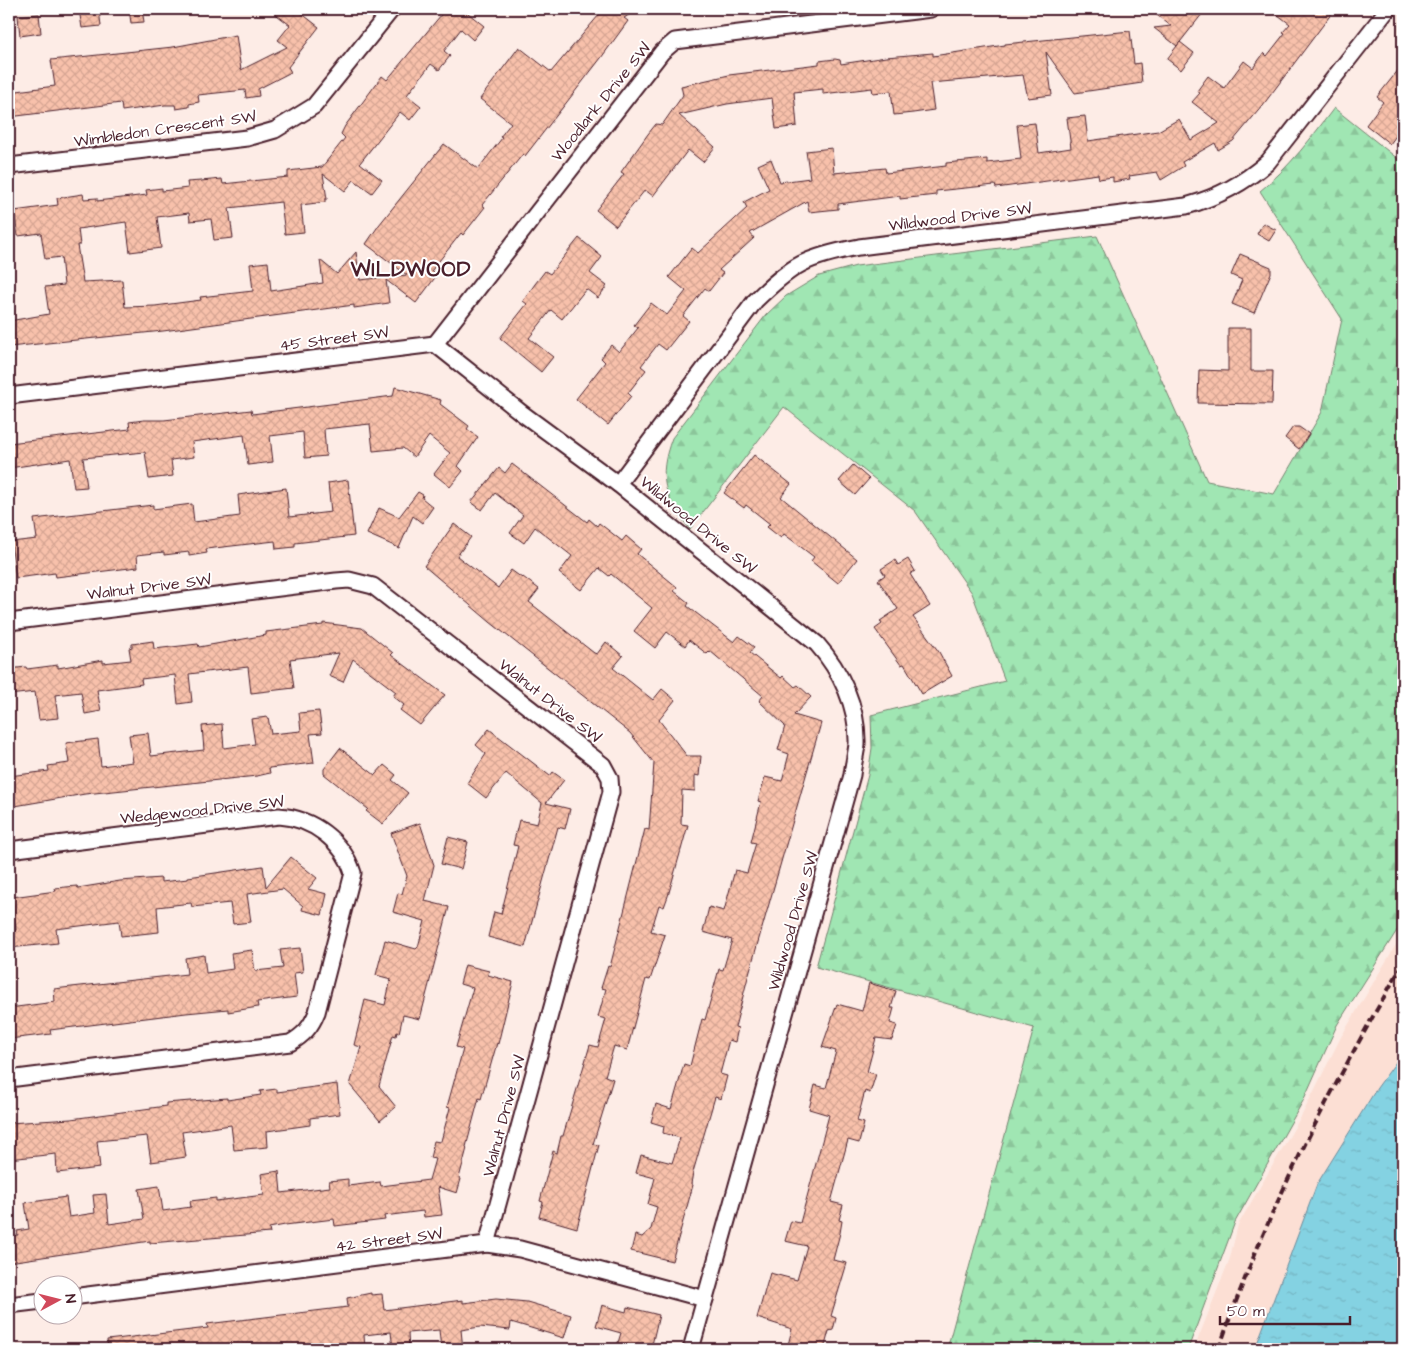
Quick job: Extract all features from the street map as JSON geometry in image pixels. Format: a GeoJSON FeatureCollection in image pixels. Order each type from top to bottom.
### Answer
{"type":"FeatureCollection","features":[{"type":"Feature","properties":{"kind":"street","name":"Wimbledon Crescent SW"},"geometry":{"type":"LineString","coordinates":[[9,166],[246,138],[274,130],[314,106],[392,9]]}},
{"type":"Feature","properties":{"kind":"street","name":"Woodlark Drive SW"},"geometry":{"type":"LineString","coordinates":[[435,344],[662,52],[675,41],[931,9]]}},
{"type":"Feature","properties":{"kind":"street","name":"Wildwood Drive SW"},"geometry":{"type":"LineString","coordinates":[[691,1349],[852,775],[857,744],[850,699],[831,660],[817,644],[618,484],[755,301],[778,279],[798,264],[813,257],[859,247],[1186,206],[1213,198],[1250,178],[1268,162],[1388,9]]}},
{"type":"Feature","properties":{"kind":"street","name":"45 Street SW"},"geometry":{"type":"LineString","coordinates":[[9,396],[435,344]]}},
{"type":"Feature","properties":{"kind":"street"},"geometry":{"type":"LineString","coordinates":[[435,344],[522,414],[618,484]]}},
{"type":"Feature","properties":{"kind":"street","name":"Walnut Drive SW"},"geometry":{"type":"LineString","coordinates":[[9,622],[336,581],[359,582],[373,586],[603,765],[610,778],[611,792],[487,1244]]}},
{"type":"Feature","properties":{"kind":"street","name":"Wedgewood Drive SW"},"geometry":{"type":"LineString","coordinates":[[9,850],[285,816],[304,820],[330,838],[346,853],[353,873],[317,1012],[312,1024],[304,1035],[290,1043],[9,1079]]}},
{"type":"Feature","properties":{"kind":"street","name":"42 Street SW"},"geometry":{"type":"LineString","coordinates":[[82,1297],[487,1244],[520,1249],[705,1299]]}},
{"type":"Feature","properties":{"kind":"street"},"geometry":{"type":"LineString","coordinates":[[9,1306],[32,1303]]}},
{"type":"Feature","properties":{"kind":"shaded area"},"geometry":{"type":"Polygon","coordinates":[[[1403,933],[1403,1048],[1396,1062],[1377,1088],[1317,1184],[1255,1349],[1194,1349],[1230,1258],[1238,1225],[1303,1113],[1341,1037],[1403,933]]]}},
{"type":"Feature","properties":{"kind":"green space"},"geometry":{"type":"Polygon","coordinates":[[[1334,108],[1403,163],[1403,921],[1337,1025],[1303,1101],[1235,1222],[1188,1349],[947,1349],[1034,1028],[816,967],[868,775],[872,748],[871,715],[1005,681],[972,593],[915,511],[784,407],[690,529],[669,497],[664,476],[667,452],[672,438],[766,315],[786,296],[819,276],[856,266],[1097,236],[1207,481],[1274,494],[1322,412],[1342,319],[1260,191],[1271,182],[1309,141],[1334,108]]]}},
{"type":"Feature","properties":{"kind":"water"},"geometry":{"type":"Polygon","coordinates":[[[1403,1048],[1403,1349],[1255,1349],[1317,1184],[1377,1088],[1396,1062],[1403,1048]]]}},
{"type":"Feature","properties":{"kind":"building"},"geometry":{"type":"Polygon","coordinates":[[[79,9],[99,9],[101,26],[82,28],[79,9]]]}},
{"type":"Feature","properties":{"kind":"building"},"geometry":{"type":"Polygon","coordinates":[[[129,9],[142,9],[144,22],[131,23],[129,9]]]}},
{"type":"Feature","properties":{"kind":"building"},"geometry":{"type":"Polygon","coordinates":[[[269,9],[296,9],[319,27],[288,67],[291,72],[258,89],[259,96],[246,98],[245,90],[198,95],[199,102],[189,104],[189,107],[176,109],[175,105],[165,105],[122,111],[121,103],[9,117],[9,92],[55,86],[51,60],[173,47],[236,35],[241,70],[287,47],[278,40],[290,25],[269,9]]]}},
{"type":"Feature","properties":{"kind":"building"},"geometry":{"type":"Polygon","coordinates":[[[446,9],[463,9],[484,26],[473,40],[461,29],[444,51],[450,56],[439,70],[431,64],[407,95],[421,106],[410,120],[400,112],[360,163],[382,180],[372,193],[354,180],[345,191],[323,174],[327,199],[325,199],[325,202],[301,205],[304,232],[285,234],[281,202],[229,208],[233,238],[214,240],[211,219],[190,221],[189,213],[157,217],[161,248],[130,252],[126,222],[78,229],[80,245],[77,245],[83,282],[122,280],[125,307],[155,306],[201,300],[200,297],[253,291],[250,264],[268,262],[271,291],[323,283],[320,260],[337,274],[356,252],[360,280],[407,275],[366,244],[444,144],[478,169],[511,123],[480,99],[519,47],[551,72],[604,9],[638,9],[624,18],[628,21],[601,58],[525,156],[523,154],[482,205],[485,207],[463,235],[461,233],[432,270],[437,275],[416,303],[386,280],[389,303],[354,308],[354,305],[163,331],[9,347],[9,321],[49,314],[45,287],[64,285],[61,257],[45,259],[41,233],[18,236],[14,211],[58,205],[57,198],[83,194],[84,199],[97,198],[97,201],[147,195],[146,190],[162,188],[162,191],[188,188],[187,182],[222,179],[223,184],[288,177],[288,171],[322,167],[345,138],[341,134],[345,126],[382,76],[387,80],[446,9]]]}},
{"type":"Feature","properties":{"kind":"building"},"geometry":{"type":"Polygon","coordinates":[[[1149,9],[1206,9],[1177,46],[1154,28],[1171,26],[1149,9]]]}},
{"type":"Feature","properties":{"kind":"building"},"geometry":{"type":"Polygon","coordinates":[[[1270,9],[1335,9],[1263,105],[1233,141],[1218,150],[1215,143],[1182,162],[1184,166],[1161,180],[1157,172],[1129,176],[1130,179],[1113,182],[1113,177],[1099,179],[1098,174],[996,188],[995,185],[936,191],[936,195],[900,199],[900,196],[838,204],[838,209],[809,212],[807,201],[750,233],[754,238],[719,270],[723,273],[709,291],[705,288],[683,316],[689,321],[666,350],[658,344],[641,366],[646,370],[628,393],[631,396],[608,425],[576,399],[605,362],[601,358],[611,345],[619,352],[638,328],[634,325],[651,303],[667,315],[686,291],[669,277],[692,248],[698,253],[747,208],[744,202],[769,189],[758,165],[771,159],[780,182],[810,178],[806,151],[832,148],[834,173],[885,168],[886,173],[946,166],[946,163],[987,159],[987,163],[1021,159],[1017,125],[1035,123],[1039,153],[1071,148],[1067,118],[1085,116],[1088,141],[1158,131],[1179,119],[1191,140],[1219,123],[1192,102],[1200,93],[1197,91],[1208,76],[1224,88],[1244,61],[1253,68],[1264,53],[1267,56],[1285,33],[1283,32],[1290,24],[1270,9]]]}},
{"type":"Feature","properties":{"kind":"building"},"geometry":{"type":"Polygon","coordinates":[[[39,14],[41,33],[20,36],[18,16],[39,14]]]}},
{"type":"Feature","properties":{"kind":"building"},"geometry":{"type":"Polygon","coordinates":[[[1130,31],[1134,64],[1140,63],[1142,83],[1075,93],[1046,52],[1052,95],[1028,98],[1023,75],[930,83],[934,110],[894,115],[891,91],[873,93],[872,88],[823,94],[823,89],[794,92],[797,126],[776,129],[772,98],[727,104],[679,115],[715,147],[703,162],[688,150],[653,196],[645,190],[616,226],[596,210],[624,174],[621,172],[648,134],[656,124],[662,125],[683,95],[681,86],[729,75],[819,64],[819,61],[835,59],[840,60],[841,64],[886,57],[933,53],[933,56],[1005,44],[1130,31]]]}},
{"type":"Feature","properties":{"kind":"building"},"geometry":{"type":"Polygon","coordinates":[[[1180,42],[1194,53],[1181,70],[1167,59],[1180,42]]]}},
{"type":"Feature","properties":{"kind":"building"},"geometry":{"type":"Polygon","coordinates":[[[1403,64],[1403,126],[1390,144],[1366,125],[1383,102],[1377,97],[1403,64]]]}},
{"type":"Feature","properties":{"kind":"building"},"geometry":{"type":"Polygon","coordinates":[[[1263,223],[1276,230],[1269,241],[1257,234],[1263,223]]]}},
{"type":"Feature","properties":{"kind":"building"},"geometry":{"type":"Polygon","coordinates":[[[579,238],[602,257],[590,273],[607,286],[598,298],[586,289],[562,319],[551,310],[529,338],[553,357],[541,372],[500,338],[527,304],[523,301],[545,271],[550,274],[579,238]]]}},
{"type":"Feature","properties":{"kind":"building"},"geometry":{"type":"Polygon","coordinates":[[[1240,254],[1271,267],[1271,273],[1254,313],[1232,304],[1242,280],[1231,275],[1240,254]]]}},
{"type":"Feature","properties":{"kind":"building"},"geometry":{"type":"Polygon","coordinates":[[[1228,328],[1251,328],[1251,371],[1273,371],[1272,404],[1198,403],[1199,370],[1228,371],[1228,328]]]}},
{"type":"Feature","properties":{"kind":"building"},"geometry":{"type":"Polygon","coordinates":[[[395,387],[441,400],[440,404],[469,426],[467,429],[478,437],[458,466],[463,471],[450,487],[434,474],[450,453],[429,436],[414,457],[403,448],[373,451],[370,424],[324,429],[326,456],[305,458],[303,432],[270,436],[273,462],[248,465],[244,435],[192,442],[194,457],[171,460],[173,476],[149,479],[145,452],[83,458],[87,487],[74,488],[70,459],[9,468],[9,443],[130,429],[129,422],[144,420],[164,420],[251,410],[252,414],[393,396],[395,387]]]}},
{"type":"Feature","properties":{"kind":"building"},"geometry":{"type":"Polygon","coordinates":[[[1293,427],[1299,427],[1309,434],[1299,449],[1285,438],[1293,427]]]}},
{"type":"Feature","properties":{"kind":"building"},"geometry":{"type":"Polygon","coordinates":[[[754,455],[791,484],[781,497],[857,559],[838,583],[811,561],[814,557],[784,534],[781,538],[767,527],[770,524],[746,505],[744,508],[724,493],[754,455]]]}},
{"type":"Feature","properties":{"kind":"building"},"geometry":{"type":"Polygon","coordinates":[[[512,464],[587,522],[589,519],[597,526],[599,523],[622,541],[626,536],[641,549],[637,554],[677,587],[674,591],[689,603],[687,606],[734,642],[739,636],[754,647],[750,653],[781,678],[783,676],[795,687],[798,685],[811,697],[794,715],[821,723],[748,977],[735,1027],[738,1028],[735,1042],[729,1040],[720,1074],[727,1076],[721,1099],[715,1097],[693,1172],[691,1184],[693,1185],[672,1261],[631,1251],[635,1235],[642,1237],[651,1229],[657,1207],[648,1204],[655,1178],[636,1173],[641,1155],[672,1163],[680,1138],[663,1133],[664,1126],[651,1122],[656,1104],[671,1109],[684,1064],[690,1066],[702,1019],[705,1020],[719,969],[723,970],[732,940],[703,932],[709,907],[724,911],[735,870],[747,873],[756,843],[751,842],[761,802],[758,801],[765,777],[782,781],[789,754],[778,750],[785,726],[759,701],[763,696],[710,651],[707,654],[689,640],[685,646],[667,632],[655,648],[634,631],[652,608],[611,574],[609,576],[599,568],[581,590],[559,573],[572,556],[535,527],[524,543],[510,533],[523,515],[495,493],[482,510],[471,502],[499,468],[505,473],[512,464]]]}},
{"type":"Feature","properties":{"kind":"building"},"geometry":{"type":"Polygon","coordinates":[[[853,465],[869,479],[855,495],[839,481],[853,465]]]}},
{"type":"Feature","properties":{"kind":"building"},"geometry":{"type":"Polygon","coordinates":[[[348,480],[354,536],[295,543],[295,547],[276,549],[275,541],[206,549],[207,553],[189,556],[189,552],[164,555],[164,552],[137,555],[138,567],[56,577],[55,573],[16,578],[11,542],[37,539],[34,519],[153,505],[153,509],[192,504],[194,522],[240,516],[238,495],[286,488],[289,517],[331,512],[328,483],[348,480]]]}},
{"type":"Feature","properties":{"kind":"building"},"geometry":{"type":"Polygon","coordinates":[[[418,492],[433,507],[422,523],[413,516],[399,548],[367,534],[379,508],[399,517],[418,492]]]}},
{"type":"Feature","properties":{"kind":"building"},"geometry":{"type":"Polygon","coordinates":[[[454,524],[471,537],[457,556],[498,588],[511,570],[523,577],[539,589],[529,602],[594,653],[597,654],[606,642],[623,656],[613,668],[653,700],[662,689],[675,700],[659,720],[687,756],[701,756],[699,776],[695,775],[695,791],[682,790],[681,824],[688,825],[668,896],[664,907],[659,905],[651,931],[665,935],[650,980],[646,979],[627,1050],[614,1046],[605,1076],[613,1079],[593,1144],[599,1145],[577,1228],[539,1217],[543,1202],[540,1201],[553,1151],[557,1153],[561,1136],[563,1136],[590,1045],[598,1047],[606,1019],[598,1017],[606,989],[601,988],[608,966],[610,967],[645,829],[649,830],[654,763],[630,733],[490,622],[424,566],[454,524]]]}},
{"type":"Feature","properties":{"kind":"building"},"geometry":{"type":"Polygon","coordinates":[[[908,559],[915,571],[910,574],[930,606],[913,617],[939,652],[952,676],[922,694],[904,664],[901,665],[875,629],[882,624],[880,621],[898,609],[878,580],[885,575],[881,569],[895,560],[898,565],[908,559]]]}},
{"type":"Feature","properties":{"kind":"building"},"geometry":{"type":"Polygon","coordinates":[[[323,623],[362,628],[393,653],[391,655],[445,695],[420,725],[400,710],[404,705],[393,696],[396,692],[353,659],[343,682],[329,676],[339,653],[290,659],[294,688],[251,693],[248,667],[189,674],[192,702],[178,704],[175,675],[141,679],[142,684],[97,690],[101,711],[85,714],[81,692],[55,695],[58,718],[39,720],[35,692],[9,695],[9,669],[58,665],[58,668],[103,660],[103,663],[131,660],[129,648],[132,647],[132,644],[153,641],[154,649],[198,644],[199,647],[266,635],[266,632],[323,625],[323,623]]]}},
{"type":"Feature","properties":{"kind":"building"},"geometry":{"type":"Polygon","coordinates":[[[319,711],[322,733],[310,734],[314,763],[269,768],[270,773],[257,776],[85,794],[9,807],[9,776],[49,771],[48,766],[69,763],[66,743],[98,739],[101,766],[133,762],[129,735],[148,733],[151,756],[204,750],[202,726],[222,724],[224,748],[255,744],[251,719],[268,717],[271,734],[301,731],[299,713],[319,711]]]}},
{"type":"Feature","properties":{"kind":"building"},"geometry":{"type":"Polygon","coordinates":[[[489,729],[550,776],[553,772],[564,780],[546,803],[570,809],[565,829],[558,827],[525,947],[488,937],[494,912],[501,914],[518,846],[513,845],[519,820],[537,824],[542,803],[506,773],[486,798],[467,783],[486,754],[476,745],[489,729]]]}},
{"type":"Feature","properties":{"kind":"building"},"geometry":{"type":"Polygon","coordinates":[[[340,748],[375,775],[384,765],[396,775],[392,780],[408,793],[383,824],[366,811],[368,809],[324,774],[324,769],[340,748]]]}},
{"type":"Feature","properties":{"kind":"building"},"geometry":{"type":"Polygon","coordinates":[[[420,823],[434,865],[425,901],[449,907],[420,1019],[403,1015],[399,1033],[397,1032],[396,1036],[393,1035],[379,1086],[396,1107],[380,1121],[350,1085],[361,1047],[354,1045],[365,1000],[385,1005],[391,979],[376,975],[385,940],[416,949],[418,947],[425,921],[393,912],[398,893],[402,894],[407,876],[391,833],[420,823]]]}},
{"type":"Feature","properties":{"kind":"building"},"geometry":{"type":"Polygon","coordinates":[[[448,837],[468,842],[461,869],[441,864],[448,837]]]}},
{"type":"Feature","properties":{"kind":"building"},"geometry":{"type":"Polygon","coordinates":[[[291,857],[317,878],[308,889],[327,894],[322,915],[302,910],[303,906],[283,889],[247,894],[251,922],[233,924],[230,903],[192,907],[191,903],[157,907],[159,932],[121,936],[119,921],[56,929],[58,943],[9,948],[9,931],[16,930],[12,897],[56,891],[55,888],[77,886],[78,888],[120,881],[161,878],[161,882],[188,879],[188,877],[263,866],[266,887],[291,857]]]}},
{"type":"Feature","properties":{"kind":"building"},"geometry":{"type":"Polygon","coordinates":[[[300,948],[303,972],[294,973],[297,997],[257,1002],[258,1007],[228,1012],[228,1009],[186,1013],[50,1030],[51,1034],[9,1039],[9,1008],[55,1002],[54,989],[187,974],[185,958],[204,955],[206,973],[233,969],[231,953],[252,950],[255,971],[283,968],[280,950],[300,948]]]}},
{"type":"Feature","properties":{"kind":"building"},"geometry":{"type":"Polygon","coordinates":[[[465,965],[489,971],[488,975],[513,982],[498,1044],[481,1099],[479,1098],[466,1147],[457,1193],[438,1187],[442,1215],[424,1217],[423,1211],[384,1216],[385,1220],[335,1226],[334,1219],[269,1228],[270,1233],[150,1243],[150,1241],[9,1262],[9,1236],[18,1235],[17,1231],[29,1229],[25,1203],[66,1197],[69,1217],[95,1213],[93,1195],[106,1194],[109,1224],[144,1219],[139,1189],[159,1186],[163,1211],[191,1207],[190,1201],[216,1198],[216,1201],[264,1195],[261,1174],[279,1171],[281,1193],[330,1187],[329,1181],[348,1179],[348,1186],[380,1182],[381,1186],[429,1180],[435,1159],[430,1158],[434,1141],[441,1141],[450,1108],[447,1107],[463,1049],[456,1047],[473,988],[460,984],[465,965]]]}},
{"type":"Feature","properties":{"kind":"building"},"geometry":{"type":"Polygon","coordinates":[[[869,983],[896,991],[891,1008],[894,1008],[890,1023],[897,1025],[892,1040],[876,1038],[867,1072],[876,1074],[870,1093],[865,1091],[857,1121],[864,1123],[859,1143],[848,1140],[831,1202],[843,1205],[839,1220],[842,1221],[840,1233],[833,1260],[847,1263],[831,1316],[836,1318],[833,1330],[829,1331],[824,1349],[787,1349],[792,1329],[757,1318],[770,1273],[797,1280],[807,1246],[785,1241],[791,1221],[800,1223],[829,1115],[809,1109],[815,1085],[826,1088],[836,1051],[822,1047],[837,1004],[862,1011],[869,983]]]}},
{"type":"Feature","properties":{"kind":"building"},"geometry":{"type":"Polygon","coordinates":[[[337,1084],[340,1114],[310,1118],[310,1125],[267,1131],[268,1147],[234,1150],[231,1125],[182,1132],[186,1157],[151,1162],[147,1136],[97,1141],[100,1168],[57,1173],[56,1154],[9,1159],[9,1123],[71,1119],[166,1106],[166,1103],[227,1098],[227,1100],[261,1095],[260,1091],[277,1089],[277,1092],[337,1084]]]}},
{"type":"Feature","properties":{"kind":"building"},"geometry":{"type":"Polygon","coordinates":[[[371,1293],[371,1295],[382,1294],[384,1310],[463,1300],[463,1303],[496,1299],[527,1302],[571,1315],[564,1338],[511,1322],[510,1330],[480,1327],[461,1330],[463,1349],[441,1349],[439,1330],[408,1333],[409,1349],[393,1349],[391,1332],[364,1335],[365,1349],[253,1349],[253,1344],[211,1349],[108,1349],[107,1340],[208,1328],[207,1324],[348,1307],[347,1298],[371,1293]]]}},
{"type":"Feature","properties":{"kind":"building"},"geometry":{"type":"Polygon","coordinates":[[[602,1305],[626,1312],[627,1307],[659,1315],[651,1349],[616,1349],[621,1333],[596,1326],[602,1305]]]}},
{"type":"Feature","properties":{"kind":"railway"},"geometry":{"type":"LineString","coordinates":[[1219,1349],[1237,1298],[1278,1200],[1325,1104],[1403,964]]}},
{"type":"Feature","properties":{"kind":"district","name":"WILDWOOD"},"geometry":{"type":"Point","coordinates":[411,269]}}]}
